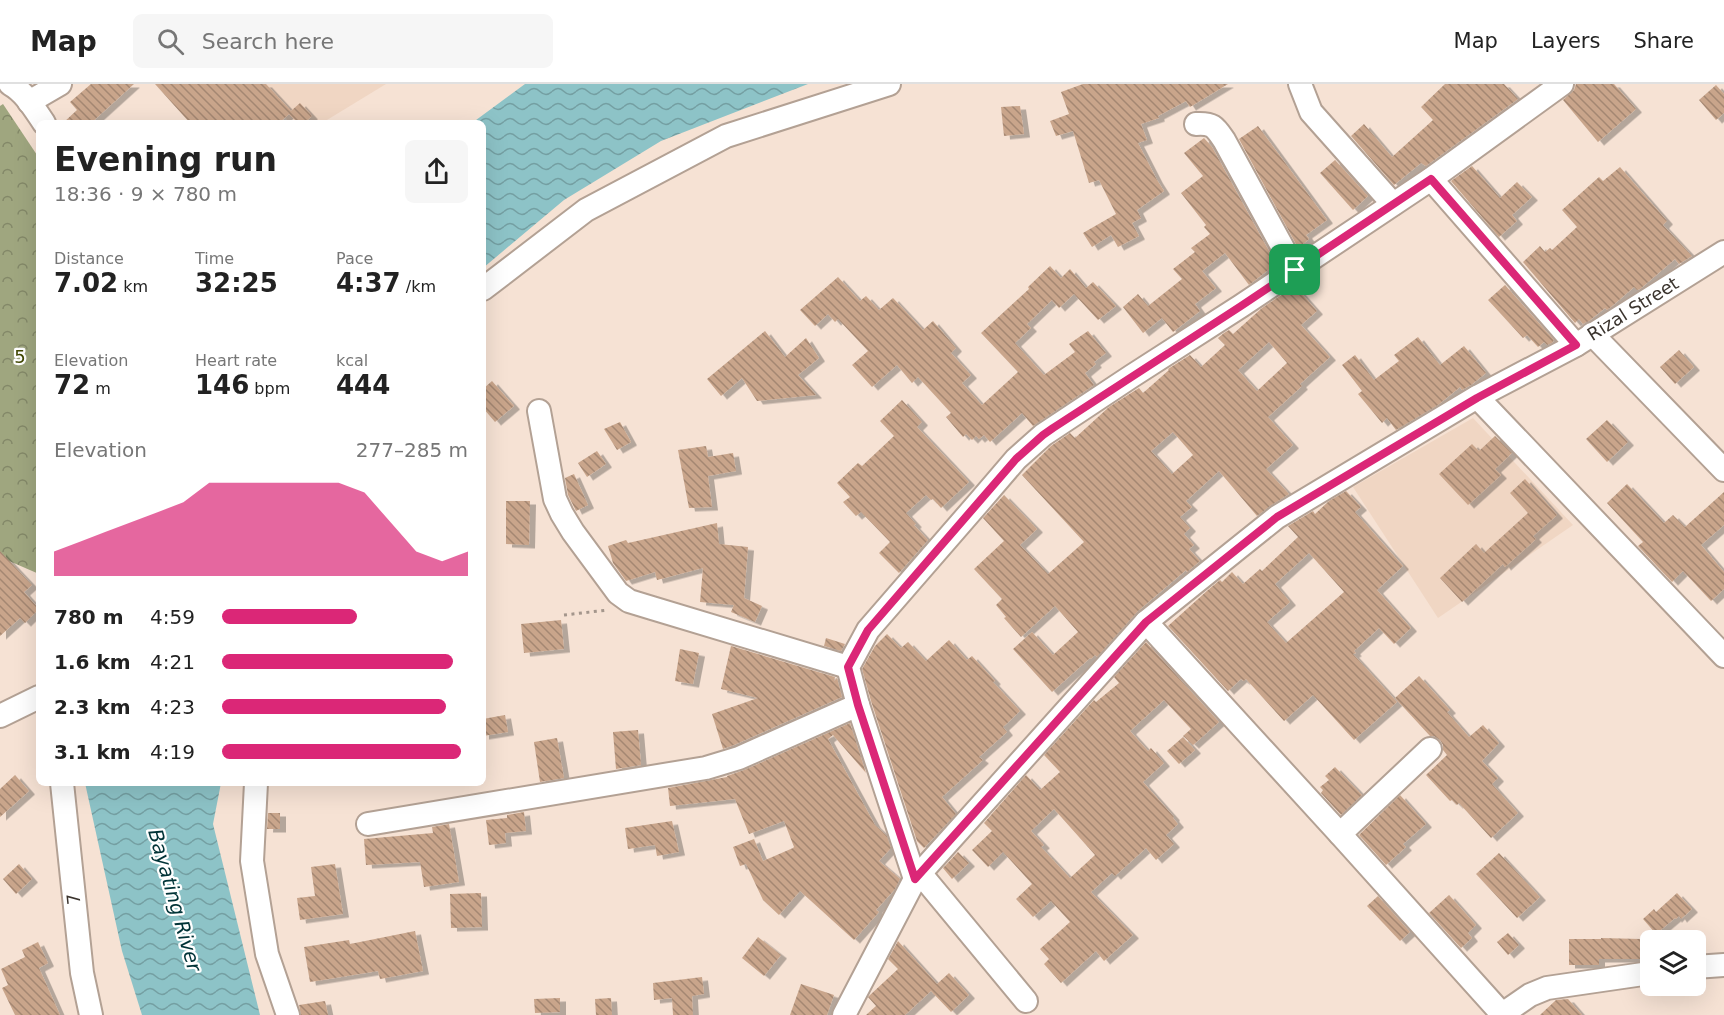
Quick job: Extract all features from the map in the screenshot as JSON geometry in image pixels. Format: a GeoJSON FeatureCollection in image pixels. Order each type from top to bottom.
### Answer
{"type":"FeatureCollection","features":[{"type":"Feature","properties":{"kind":"street"},"geometry":{"type":"LineString","coordinates":[[10,84],[15,86],[42,120]]}},
{"type":"Feature","properties":{"kind":"street"},"geometry":{"type":"LineString","coordinates":[[29,102],[60,84]]}},
{"type":"Feature","properties":{"kind":"street"},"geometry":{"type":"LineString","coordinates":[[486,287],[586,210],[726,136],[889,84]]}},
{"type":"Feature","properties":{"kind":"street"},"geometry":{"type":"LineString","coordinates":[[1300,84],[1311,112],[1392,204]]}},
{"type":"Feature","properties":{"kind":"street"},"geometry":{"type":"LineString","coordinates":[[1026,1001],[918,876],[858,705],[848,667],[868,630],[1016,459],[1043,435],[1431,179],[1562,84]]}},
{"type":"Feature","properties":{"kind":"street"},"geometry":{"type":"LineString","coordinates":[[1196,124],[1207,124],[1216,128],[1295,270]]}},
{"type":"Feature","properties":{"kind":"street"},"geometry":{"type":"LineString","coordinates":[[1431,179],[1584,340],[1724,470]]}},
{"type":"Feature","properties":{"kind":"street","name":"Rizal Street"},"geometry":{"type":"LineString","coordinates":[[844,1015],[918,876],[1146,622],[1277,517],[1477,398],[1584,340],[1724,252]]}},
{"type":"Feature","properties":{"kind":"street"},"geometry":{"type":"LineString","coordinates":[[1477,398],[1724,656]]}},
{"type":"Feature","properties":{"kind":"street"},"geometry":{"type":"LineString","coordinates":[[539,411],[555,499],[573,532],[618,593],[629,601],[848,667]]}},
{"type":"Feature","properties":{"kind":"street"},"geometry":{"type":"LineString","coordinates":[[1146,622],[1340,834],[1501,1015],[1530,995],[1547,988],[1640,974]]}},
{"type":"Feature","properties":{"kind":"street"},"geometry":{"type":"LineString","coordinates":[[0,716],[36,698]]}},
{"type":"Feature","properties":{"kind":"street"},"geometry":{"type":"LineString","coordinates":[[368,824],[706,768],[739,758],[858,705]]}},
{"type":"Feature","properties":{"kind":"street"},"geometry":{"type":"LineString","coordinates":[[1340,834],[1430,749]]}},
{"type":"Feature","properties":{"kind":"street","name":"7"},"geometry":{"type":"LineString","coordinates":[[62,786],[82,972],[91,1015]]}},
{"type":"Feature","properties":{"kind":"street"},"geometry":{"type":"LineString","coordinates":[[256,786],[252,861],[267,954],[288,1015]]}},
{"type":"Feature","properties":{"kind":"street"},"geometry":{"type":"LineString","coordinates":[[1706,966],[1724,965]]}},
{"type":"Feature","properties":{"kind":"path"},"geometry":{"type":"LineString","coordinates":[[564,615],[604,611],[617,608],[629,601]]}},
{"type":"Feature","properties":{"kind":"shaded area"},"geometry":{"type":"Polygon","coordinates":[[[265,84],[386,84],[327,120],[287,120],[265,84]]]}},
{"type":"Feature","properties":{"kind":"shaded area"},"geometry":{"type":"Polygon","coordinates":[[[1473,418],[1573,525],[1438,618],[1353,487],[1473,418]]]}},
{"type":"Feature","properties":{"kind":"green space","name":"5"},"geometry":{"type":"Polygon","coordinates":[[[3,104],[36,154],[36,573],[0,557],[0,106],[3,104]]]}},
{"type":"Feature","properties":{"kind":"water"},"geometry":{"type":"Polygon","coordinates":[[[525,84],[808,84],[661,141],[564,200],[486,265],[486,120],[476,120],[525,84]]]}},
{"type":"Feature","properties":{"kind":"water","name":"Bayating River"},"geometry":{"type":"Polygon","coordinates":[[[86,786],[220,786],[213,824],[260,1015],[142,1015],[122,951],[86,786]]]}},
{"type":"Feature","properties":{"kind":"building"},"geometry":{"type":"Polygon","coordinates":[[[91,84],[134,84],[94,120],[66,120],[77,110],[70,102],[91,84]]]}},
{"type":"Feature","properties":{"kind":"building"},"geometry":{"type":"Polygon","coordinates":[[[155,84],[266,84],[291,111],[300,103],[312,116],[307,120],[295,120],[289,114],[282,120],[187,120],[155,84]]]}},
{"type":"Feature","properties":{"kind":"building"},"geometry":{"type":"Polygon","coordinates":[[[1083,84],[1228,84],[1190,107],[1186,101],[1158,116],[1159,118],[1141,124],[1147,140],[1138,143],[1164,191],[1137,210],[1141,218],[1132,223],[1139,236],[1118,247],[1111,235],[1092,247],[1083,233],[1116,214],[1099,180],[1089,183],[1073,131],[1056,136],[1050,121],[1069,114],[1061,92],[1083,84]]]}},
{"type":"Feature","properties":{"kind":"building"},"geometry":{"type":"Polygon","coordinates":[[[1445,84],[1504,84],[1518,99],[1426,166],[1421,163],[1394,185],[1351,136],[1364,124],[1392,157],[1433,120],[1421,107],[1445,84]]]}},
{"type":"Feature","properties":{"kind":"building"},"geometry":{"type":"Polygon","coordinates":[[[1576,84],[1614,84],[1636,109],[1598,142],[1563,100],[1574,90],[1576,84]]]}},
{"type":"Feature","properties":{"kind":"building"},"geometry":{"type":"Polygon","coordinates":[[[1716,85],[1724,94],[1724,113],[1716,120],[1699,100],[1716,85]]]}},
{"type":"Feature","properties":{"kind":"building"},"geometry":{"type":"Polygon","coordinates":[[[1020,106],[1024,134],[1004,136],[1001,107],[1020,106]]]}},
{"type":"Feature","properties":{"kind":"building"},"geometry":{"type":"Polygon","coordinates":[[[1258,126],[1327,220],[1306,235],[1309,239],[1298,248],[1239,139],[1258,126]]]}},
{"type":"Feature","properties":{"kind":"building"},"geometry":{"type":"Polygon","coordinates":[[[1204,138],[1212,147],[1276,264],[1249,285],[1225,253],[1202,271],[1216,288],[1195,304],[1200,311],[1173,332],[1162,318],[1143,333],[1123,307],[1138,294],[1148,306],[1182,279],[1173,269],[1195,252],[1191,248],[1210,234],[1204,227],[1206,225],[1181,193],[1203,176],[1184,153],[1204,138]]]}},
{"type":"Feature","properties":{"kind":"building"},"geometry":{"type":"Polygon","coordinates":[[[1335,160],[1368,196],[1353,210],[1320,173],[1335,160]]]}},
{"type":"Feature","properties":{"kind":"building"},"geometry":{"type":"Polygon","coordinates":[[[1472,166],[1500,198],[1517,182],[1532,197],[1512,215],[1517,221],[1499,237],[1451,181],[1472,166]]]}},
{"type":"Feature","properties":{"kind":"building"},"geometry":{"type":"Polygon","coordinates":[[[1620,167],[1667,221],[1663,225],[1692,256],[1679,264],[1675,259],[1640,289],[1637,290],[1634,287],[1611,307],[1607,310],[1605,308],[1589,321],[1583,324],[1579,319],[1575,323],[1523,262],[1540,246],[1545,252],[1550,248],[1552,250],[1577,227],[1562,210],[1599,177],[1603,181],[1620,167]]]}},
{"type":"Feature","properties":{"kind":"building"},"geometry":{"type":"Polygon","coordinates":[[[1050,266],[1061,278],[1070,269],[1086,288],[1093,282],[1116,306],[1098,320],[1074,294],[1059,308],[1052,300],[1027,324],[1031,328],[1015,343],[1044,375],[1075,352],[1069,344],[1088,331],[1106,353],[1085,373],[1094,385],[1033,426],[1022,413],[990,442],[984,435],[979,439],[976,436],[972,440],[966,434],[963,437],[946,417],[951,413],[918,377],[912,383],[897,365],[872,387],[852,365],[868,351],[838,319],[835,322],[828,314],[815,326],[800,310],[838,277],[860,301],[866,296],[879,310],[893,298],[923,330],[933,321],[956,348],[951,353],[971,375],[962,383],[982,405],[1018,372],[981,333],[1029,289],[1028,287],[1050,266]]]}},
{"type":"Feature","properties":{"kind":"building"},"geometry":{"type":"Polygon","coordinates":[[[1505,285],[1554,340],[1552,343],[1547,345],[1544,342],[1538,347],[1527,335],[1523,338],[1488,300],[1505,285]]]}},
{"type":"Feature","properties":{"kind":"building"},"geometry":{"type":"Polygon","coordinates":[[[1295,286],[1317,311],[1301,325],[1330,357],[1268,417],[1293,445],[1266,469],[1289,494],[1257,516],[1219,471],[1186,501],[1192,507],[1180,517],[1190,528],[1184,534],[1194,545],[1189,549],[1200,561],[1138,611],[1097,657],[1095,655],[1090,658],[1052,692],[1013,649],[1032,632],[1053,655],[1078,632],[1055,606],[1021,637],[1004,618],[1006,617],[996,605],[1002,599],[974,569],[1004,541],[983,518],[1004,495],[1037,529],[1020,545],[1048,574],[1084,542],[1022,475],[1051,446],[1070,433],[1075,438],[1109,407],[1139,388],[1143,393],[1168,369],[1190,355],[1201,367],[1225,345],[1218,338],[1229,330],[1233,334],[1262,308],[1295,286]],[[1269,342],[1238,370],[1257,391],[1287,363],[1269,342]],[[1173,432],[1151,451],[1172,474],[1193,455],[1173,432]]]}},
{"type":"Feature","properties":{"kind":"building"},"geometry":{"type":"Polygon","coordinates":[[[765,331],[785,357],[806,338],[819,358],[798,375],[816,395],[757,401],[742,378],[721,396],[707,379],[765,331]]]}},
{"type":"Feature","properties":{"kind":"building"},"geometry":{"type":"Polygon","coordinates":[[[1418,337],[1440,365],[1464,346],[1486,373],[1471,385],[1462,390],[1460,387],[1438,405],[1396,430],[1387,418],[1382,423],[1358,394],[1362,391],[1342,365],[1355,355],[1374,380],[1399,361],[1394,355],[1418,337]]]}},
{"type":"Feature","properties":{"kind":"building"},"geometry":{"type":"Polygon","coordinates":[[[1679,350],[1694,367],[1675,384],[1660,367],[1679,350]]]}},
{"type":"Feature","properties":{"kind":"building"},"geometry":{"type":"Polygon","coordinates":[[[492,381],[514,406],[495,422],[486,412],[486,386],[492,381]]]}},
{"type":"Feature","properties":{"kind":"building"},"geometry":{"type":"Polygon","coordinates":[[[902,400],[922,422],[917,427],[969,482],[941,508],[926,495],[906,513],[928,540],[899,573],[879,553],[890,542],[861,512],[856,516],[843,502],[850,497],[837,483],[858,463],[862,466],[894,436],[880,421],[902,400]]]}},
{"type":"Feature","properties":{"kind":"building"},"geometry":{"type":"Polygon","coordinates":[[[1607,420],[1628,442],[1607,462],[1586,439],[1607,420]]]}},
{"type":"Feature","properties":{"kind":"building"},"geometry":{"type":"Polygon","coordinates":[[[620,422],[631,442],[617,450],[604,429],[620,422]]]}},
{"type":"Feature","properties":{"kind":"building"},"geometry":{"type":"Polygon","coordinates":[[[1495,436],[1512,453],[1495,469],[1501,475],[1468,505],[1439,474],[1472,444],[1479,451],[1495,436]]]}},
{"type":"Feature","properties":{"kind":"building"},"geometry":{"type":"Polygon","coordinates":[[[706,446],[708,457],[733,453],[736,471],[708,476],[712,507],[689,508],[678,450],[706,446]]]}},
{"type":"Feature","properties":{"kind":"building"},"geometry":{"type":"Polygon","coordinates":[[[597,451],[606,464],[587,477],[578,463],[597,451]]]}},
{"type":"Feature","properties":{"kind":"building"},"geometry":{"type":"Polygon","coordinates":[[[574,474],[588,505],[576,511],[568,495],[565,478],[574,474]]]}},
{"type":"Feature","properties":{"kind":"building"},"geometry":{"type":"Polygon","coordinates":[[[1525,479],[1557,515],[1533,536],[1536,539],[1505,567],[1503,564],[1462,602],[1440,578],[1476,544],[1484,553],[1528,513],[1510,493],[1525,479]]]}},
{"type":"Feature","properties":{"kind":"building"},"geometry":{"type":"Polygon","coordinates":[[[1627,484],[1664,523],[1673,515],[1685,527],[1724,492],[1724,525],[1701,545],[1724,572],[1724,589],[1711,601],[1683,571],[1672,582],[1638,546],[1643,542],[1607,503],[1627,484]]]}},
{"type":"Feature","properties":{"kind":"building"},"geometry":{"type":"Polygon","coordinates":[[[1346,491],[1361,507],[1355,512],[1403,566],[1377,590],[1411,628],[1394,644],[1379,628],[1354,651],[1356,653],[1353,654],[1397,702],[1354,740],[1313,695],[1284,721],[1246,679],[1244,681],[1241,679],[1228,691],[1168,626],[1232,572],[1243,584],[1260,569],[1262,571],[1298,537],[1288,526],[1313,511],[1315,514],[1329,501],[1346,491]],[[1309,553],[1275,584],[1290,602],[1267,622],[1286,643],[1344,592],[1309,553]]]}},
{"type":"Feature","properties":{"kind":"building"},"geometry":{"type":"Polygon","coordinates":[[[506,501],[530,501],[529,545],[506,544],[506,501]]]}},
{"type":"Feature","properties":{"kind":"building"},"geometry":{"type":"Polygon","coordinates":[[[717,523],[719,544],[748,547],[744,598],[762,606],[755,622],[731,612],[734,605],[700,602],[703,568],[657,580],[655,572],[626,581],[613,563],[608,546],[626,540],[628,543],[717,523]]]}},
{"type":"Feature","properties":{"kind":"building"},"geometry":{"type":"Polygon","coordinates":[[[0,551],[32,585],[24,592],[36,606],[36,612],[25,623],[20,618],[0,636],[0,551]]]}},
{"type":"Feature","properties":{"kind":"building"},"geometry":{"type":"Polygon","coordinates":[[[561,620],[564,649],[524,653],[521,624],[561,620]]]}},
{"type":"Feature","properties":{"kind":"building"},"geometry":{"type":"Polygon","coordinates":[[[887,634],[901,648],[908,642],[926,661],[949,640],[967,660],[972,656],[1020,711],[1003,727],[1007,732],[979,757],[983,760],[942,797],[956,814],[924,848],[917,841],[862,669],[875,646],[887,634]]]}},
{"type":"Feature","properties":{"kind":"building"},"geometry":{"type":"Polygon","coordinates":[[[826,638],[845,644],[841,651],[824,646],[826,638]]]}},
{"type":"Feature","properties":{"kind":"building"},"geometry":{"type":"Polygon","coordinates":[[[1146,642],[1219,722],[1193,745],[1183,736],[1191,729],[1164,700],[1130,731],[1148,751],[1151,748],[1164,763],[1143,782],[1178,824],[1166,835],[1174,844],[1156,860],[1146,848],[1115,876],[1112,873],[1091,892],[1133,935],[1104,961],[1096,951],[1061,983],[1044,964],[1049,959],[1040,949],[1070,922],[1051,901],[1033,917],[1016,899],[1032,884],[1003,852],[988,867],[972,850],[992,831],[984,823],[1026,775],[1040,790],[1060,772],[1044,755],[1094,700],[1096,702],[1119,683],[1114,677],[1146,642]],[[1054,809],[1031,831],[1044,845],[1041,847],[1070,878],[1095,855],[1054,809]]]}},
{"type":"Feature","properties":{"kind":"building"},"geometry":{"type":"Polygon","coordinates":[[[731,646],[835,677],[834,681],[837,678],[842,697],[723,749],[712,714],[758,698],[721,689],[731,646]]]}},
{"type":"Feature","properties":{"kind":"building"},"geometry":{"type":"Polygon","coordinates":[[[680,649],[699,653],[693,684],[675,681],[680,649]]]}},
{"type":"Feature","properties":{"kind":"building"},"geometry":{"type":"Polygon","coordinates":[[[1419,676],[1450,710],[1447,712],[1469,737],[1483,725],[1499,743],[1482,761],[1498,778],[1492,784],[1518,813],[1491,838],[1459,803],[1457,805],[1452,800],[1450,801],[1426,775],[1447,755],[1443,750],[1443,745],[1440,740],[1430,736],[1395,698],[1419,676]]]}},
{"type":"Feature","properties":{"kind":"building"},"geometry":{"type":"Polygon","coordinates":[[[505,715],[508,732],[486,736],[486,718],[505,715]]]}},
{"type":"Feature","properties":{"kind":"building"},"geometry":{"type":"Polygon","coordinates":[[[850,723],[866,773],[833,735],[828,739],[875,825],[887,836],[891,848],[879,861],[900,879],[895,889],[876,910],[879,912],[854,940],[800,891],[779,915],[763,900],[746,864],[740,866],[733,847],[754,839],[763,861],[794,847],[784,821],[749,834],[735,799],[670,806],[668,788],[727,777],[850,723]]]}},
{"type":"Feature","properties":{"kind":"building"},"geometry":{"type":"Polygon","coordinates":[[[638,730],[641,765],[616,769],[613,732],[638,730]]]}},
{"type":"Feature","properties":{"kind":"building"},"geometry":{"type":"Polygon","coordinates":[[[1183,737],[1195,750],[1179,764],[1167,751],[1183,737]]]}},
{"type":"Feature","properties":{"kind":"building"},"geometry":{"type":"Polygon","coordinates":[[[557,738],[564,778],[540,782],[534,742],[557,738]]]}},
{"type":"Feature","properties":{"kind":"building"},"geometry":{"type":"Polygon","coordinates":[[[1335,767],[1362,795],[1341,815],[1321,793],[1323,790],[1320,787],[1329,780],[1325,776],[1335,767]]]}},
{"type":"Feature","properties":{"kind":"building"},"geometry":{"type":"Polygon","coordinates":[[[15,775],[29,791],[0,817],[0,789],[15,775]]]}},
{"type":"Feature","properties":{"kind":"building"},"geometry":{"type":"Polygon","coordinates":[[[1400,795],[1426,824],[1403,844],[1406,847],[1386,865],[1359,835],[1400,795]]]}},
{"type":"Feature","properties":{"kind":"building"},"geometry":{"type":"Polygon","coordinates":[[[524,812],[526,831],[505,833],[506,843],[489,845],[486,820],[507,818],[507,815],[524,812]]]}},
{"type":"Feature","properties":{"kind":"building"},"geometry":{"type":"Polygon","coordinates":[[[268,813],[280,813],[280,829],[267,829],[268,813]]]}},
{"type":"Feature","properties":{"kind":"building"},"geometry":{"type":"Polygon","coordinates":[[[672,821],[679,852],[657,856],[655,845],[628,849],[625,828],[672,821]]]}},
{"type":"Feature","properties":{"kind":"building"},"geometry":{"type":"Polygon","coordinates":[[[449,824],[459,882],[424,887],[420,862],[366,865],[364,839],[433,833],[432,827],[449,824]]]}},
{"type":"Feature","properties":{"kind":"building"},"geometry":{"type":"Polygon","coordinates":[[[958,852],[969,863],[952,879],[943,868],[958,852]]]}},
{"type":"Feature","properties":{"kind":"building"},"geometry":{"type":"Polygon","coordinates":[[[1499,853],[1540,897],[1517,918],[1476,874],[1499,853]]]}},
{"type":"Feature","properties":{"kind":"building"},"geometry":{"type":"Polygon","coordinates":[[[19,864],[32,879],[16,894],[3,879],[19,864]]]}},
{"type":"Feature","properties":{"kind":"building"},"geometry":{"type":"Polygon","coordinates":[[[335,864],[343,914],[300,920],[297,898],[315,896],[311,867],[335,864]]]}},
{"type":"Feature","properties":{"kind":"building"},"geometry":{"type":"Polygon","coordinates":[[[481,893],[482,927],[451,928],[450,894],[481,893]]]}},
{"type":"Feature","properties":{"kind":"building"},"geometry":{"type":"Polygon","coordinates":[[[1677,893],[1692,909],[1681,919],[1679,916],[1675,918],[1661,930],[1653,930],[1643,919],[1654,909],[1656,912],[1677,893]]]}},
{"type":"Feature","properties":{"kind":"building"},"geometry":{"type":"Polygon","coordinates":[[[1449,895],[1476,925],[1468,933],[1472,938],[1461,948],[1429,913],[1449,895]]]}},
{"type":"Feature","properties":{"kind":"building"},"geometry":{"type":"Polygon","coordinates":[[[1378,896],[1410,932],[1400,941],[1367,906],[1378,896]]]}},
{"type":"Feature","properties":{"kind":"building"},"geometry":{"type":"Polygon","coordinates":[[[415,931],[423,971],[380,979],[378,971],[310,982],[304,947],[349,940],[350,944],[415,931]]]}},
{"type":"Feature","properties":{"kind":"building"},"geometry":{"type":"Polygon","coordinates":[[[1508,933],[1519,945],[1508,955],[1497,942],[1508,933]]]}},
{"type":"Feature","properties":{"kind":"building"},"geometry":{"type":"Polygon","coordinates":[[[758,937],[781,955],[764,976],[742,958],[758,937]]]}},
{"type":"Feature","properties":{"kind":"building"},"geometry":{"type":"Polygon","coordinates":[[[1569,939],[1640,939],[1640,959],[1599,959],[1599,965],[1569,965],[1569,939]]]}},
{"type":"Feature","properties":{"kind":"building"},"geometry":{"type":"Polygon","coordinates":[[[898,941],[937,984],[949,973],[969,995],[951,1012],[931,991],[905,1015],[866,1015],[876,1006],[868,997],[898,969],[888,959],[898,941]]]}},
{"type":"Feature","properties":{"kind":"building"},"geometry":{"type":"Polygon","coordinates":[[[38,942],[48,963],[39,968],[60,1015],[15,1015],[2,988],[8,985],[1,969],[25,957],[22,950],[38,942]]]}},
{"type":"Feature","properties":{"kind":"building"},"geometry":{"type":"Polygon","coordinates":[[[702,977],[704,994],[692,996],[693,1015],[673,1015],[672,998],[654,1000],[653,983],[702,977]]]}},
{"type":"Feature","properties":{"kind":"building"},"geometry":{"type":"Polygon","coordinates":[[[801,984],[834,995],[827,1015],[790,1015],[801,984]]]}},
{"type":"Feature","properties":{"kind":"building"},"geometry":{"type":"Polygon","coordinates":[[[560,998],[560,1012],[535,1013],[534,999],[560,998]]]}},
{"type":"Feature","properties":{"kind":"building"},"geometry":{"type":"Polygon","coordinates":[[[611,998],[612,1015],[596,1015],[595,999],[611,998]]]}},
{"type":"Feature","properties":{"kind":"building"},"geometry":{"type":"Polygon","coordinates":[[[1568,999],[1582,1015],[1540,1015],[1556,1000],[1568,999]]]}},
{"type":"Feature","properties":{"kind":"building"},"geometry":{"type":"Polygon","coordinates":[[[325,1001],[328,1015],[301,1015],[299,1005],[325,1001]]]}},
{"type":"Feature","properties":{"kind":"route"},"geometry":{"type":"LineString","coordinates":[[1431,179],[1576,345],[1477,398],[1277,517],[1146,622],[915,879],[858,705],[848,667],[868,630],[1016,459],[1043,435],[1295,270],[1431,179]]}}]}
